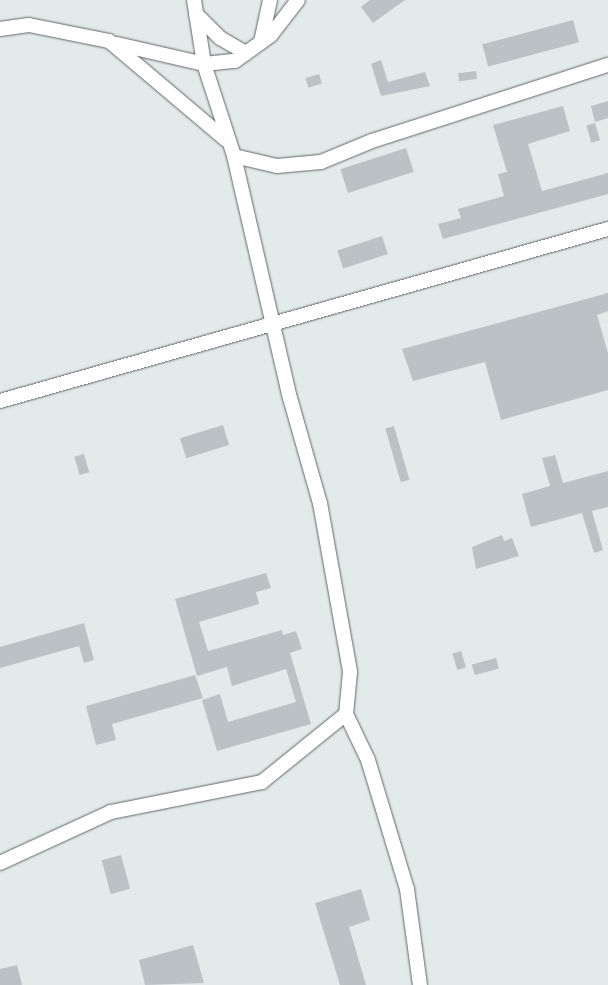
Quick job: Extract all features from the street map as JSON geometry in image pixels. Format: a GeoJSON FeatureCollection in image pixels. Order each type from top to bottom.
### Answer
{"type":"FeatureCollection","features":[{"type":"Feature","properties":{"kind":"street"},"geometry":{"type":"LineString","coordinates":[[261,42],[270,0]]}},
{"type":"Feature","properties":{"kind":"street"},"geometry":{"type":"LineString","coordinates":[[0,29],[29,25],[109,41],[204,64],[235,61],[261,42],[298,0]]}},
{"type":"Feature","properties":{"kind":"street"},"geometry":{"type":"LineString","coordinates":[[195,7],[220,38],[246,53]]}},
{"type":"Feature","properties":{"kind":"street"},"geometry":{"type":"LineString","coordinates":[[195,7],[204,64],[226,140],[234,156],[273,324],[320,503],[342,608],[350,672],[346,714],[368,760],[407,889],[420,985]]}},
{"type":"Feature","properties":{"kind":"street"},"geometry":{"type":"LineString","coordinates":[[109,41],[226,140]]}},
{"type":"Feature","properties":{"kind":"street"},"geometry":{"type":"LineString","coordinates":[[234,156],[277,166],[321,162],[372,141],[608,65]]}},
{"type":"Feature","properties":{"kind":"street"},"geometry":{"type":"LineString","coordinates":[[0,401],[608,229]]}},
{"type":"Feature","properties":{"kind":"street"},"geometry":{"type":"LineString","coordinates":[[0,863],[111,812],[262,782],[346,714]]}},
{"type":"Feature","properties":{"kind":"building"},"geometry":{"type":"Polygon","coordinates":[[[370,0],[405,0],[373,23],[361,7],[370,0]]]}},
{"type":"Feature","properties":{"kind":"building"},"geometry":{"type":"Polygon","coordinates":[[[573,20],[579,42],[488,67],[482,44],[573,20]]]}},
{"type":"Feature","properties":{"kind":"building"},"geometry":{"type":"Polygon","coordinates":[[[381,60],[388,82],[425,72],[430,86],[381,96],[371,64],[381,60]]]}},
{"type":"Feature","properties":{"kind":"building"},"geometry":{"type":"Polygon","coordinates":[[[476,71],[477,79],[459,81],[458,73],[476,71]]]}},
{"type":"Feature","properties":{"kind":"building"},"geometry":{"type":"Polygon","coordinates":[[[319,74],[322,84],[309,88],[306,78],[319,74]]]}},
{"type":"Feature","properties":{"kind":"building"},"geometry":{"type":"Polygon","coordinates":[[[608,101],[608,118],[595,122],[591,106],[608,101]]]}},
{"type":"Feature","properties":{"kind":"building"},"geometry":{"type":"Polygon","coordinates":[[[563,106],[570,131],[528,144],[542,191],[608,173],[608,194],[443,239],[438,224],[461,218],[458,209],[504,196],[498,174],[507,172],[493,125],[563,106]]]}},
{"type":"Feature","properties":{"kind":"building"},"geometry":{"type":"Polygon","coordinates":[[[595,123],[600,140],[591,143],[586,125],[595,123]]]}},
{"type":"Feature","properties":{"kind":"building"},"geometry":{"type":"Polygon","coordinates":[[[406,148],[414,172],[348,193],[340,169],[406,148]]]}},
{"type":"Feature","properties":{"kind":"building"},"geometry":{"type":"Polygon","coordinates":[[[382,236],[388,254],[343,269],[337,251],[382,236]]]}},
{"type":"Feature","properties":{"kind":"building"},"geometry":{"type":"Polygon","coordinates":[[[608,293],[608,311],[597,315],[608,353],[608,390],[501,420],[485,362],[413,381],[402,349],[608,293]]]}},
{"type":"Feature","properties":{"kind":"building"},"geometry":{"type":"Polygon","coordinates":[[[223,425],[229,445],[186,458],[180,438],[223,425]]]}},
{"type":"Feature","properties":{"kind":"building"},"geometry":{"type":"Polygon","coordinates":[[[394,426],[409,480],[401,482],[385,428],[394,426]]]}},
{"type":"Feature","properties":{"kind":"building"},"geometry":{"type":"Polygon","coordinates":[[[84,454],[89,472],[80,475],[74,457],[84,454]]]}},
{"type":"Feature","properties":{"kind":"building"},"geometry":{"type":"Polygon","coordinates":[[[555,455],[563,483],[608,471],[608,507],[592,511],[603,550],[594,553],[582,513],[531,527],[522,494],[550,486],[542,458],[555,455]]]}},
{"type":"Feature","properties":{"kind":"building"},"geometry":{"type":"Polygon","coordinates":[[[502,535],[504,541],[512,538],[519,556],[476,569],[472,547],[502,535]]]}},
{"type":"Feature","properties":{"kind":"building"},"geometry":{"type":"Polygon","coordinates":[[[266,573],[271,588],[256,592],[259,604],[199,622],[208,651],[282,630],[283,635],[296,631],[302,649],[290,653],[311,724],[217,751],[202,700],[220,694],[228,722],[296,702],[286,669],[232,686],[227,667],[197,676],[175,599],[266,573]]]}},
{"type":"Feature","properties":{"kind":"building"},"geometry":{"type":"Polygon","coordinates":[[[84,623],[94,660],[84,663],[79,646],[0,668],[0,647],[84,623]]]}},
{"type":"Feature","properties":{"kind":"building"},"geometry":{"type":"Polygon","coordinates":[[[461,651],[466,667],[457,670],[452,654],[461,651]]]}},
{"type":"Feature","properties":{"kind":"building"},"geometry":{"type":"Polygon","coordinates":[[[496,658],[499,669],[475,675],[472,664],[496,658]]]}},
{"type":"Feature","properties":{"kind":"building"},"geometry":{"type":"Polygon","coordinates":[[[195,675],[203,698],[112,724],[116,740],[96,745],[86,706],[195,675]]]}},
{"type":"Feature","properties":{"kind":"building"},"geometry":{"type":"Polygon","coordinates":[[[121,855],[130,889],[111,894],[102,860],[121,855]]]}},
{"type":"Feature","properties":{"kind":"building"},"geometry":{"type":"Polygon","coordinates":[[[361,889],[370,920],[349,927],[366,985],[340,985],[315,903],[361,889]]]}},
{"type":"Feature","properties":{"kind":"building"},"geometry":{"type":"Polygon","coordinates":[[[193,945],[204,983],[145,985],[139,960],[193,945]]]}},
{"type":"Feature","properties":{"kind":"building"},"geometry":{"type":"Polygon","coordinates":[[[17,965],[22,985],[0,985],[0,969],[17,965]]]}}]}
